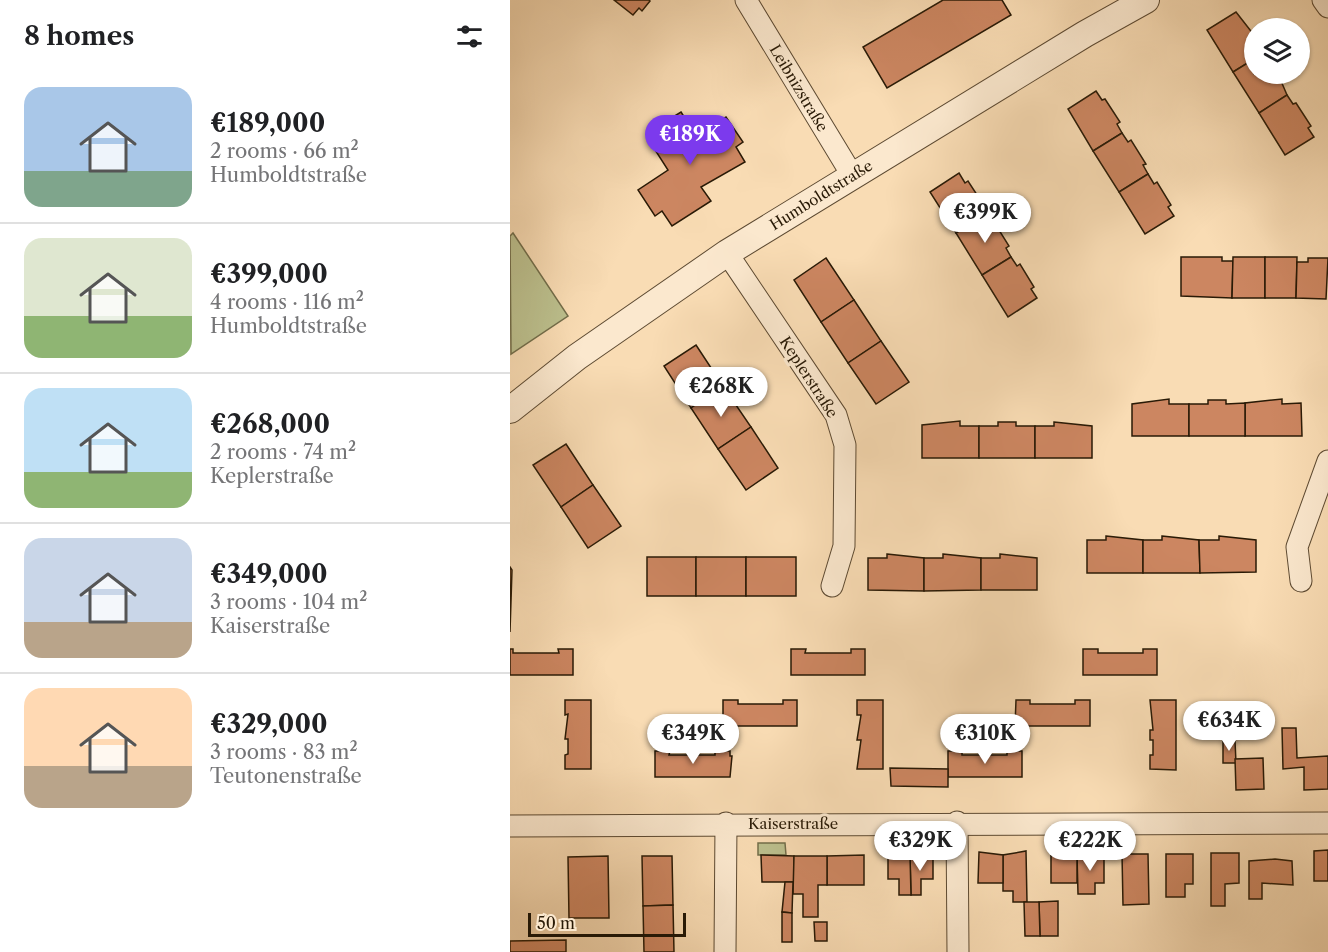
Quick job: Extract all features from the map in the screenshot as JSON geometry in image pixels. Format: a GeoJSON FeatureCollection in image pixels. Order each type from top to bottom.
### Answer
{"type":"FeatureCollection","features":[{"type":"Feature","properties":{"kind":"street","name":"Leibnizstraße"},"geometry":{"type":"LineString","coordinates":[[746,0],[852,176]]}},
{"type":"Feature","properties":{"kind":"street","name":"Humboldtstraße"},"geometry":{"type":"LineString","coordinates":[[510,410],[577,357],[727,253],[1146,0]]}},
{"type":"Feature","properties":{"kind":"street"},"geometry":{"type":"LineString","coordinates":[[1323,0],[1328,7]]}},
{"type":"Feature","properties":{"kind":"street","name":"Keplerstraße"},"geometry":{"type":"LineString","coordinates":[[727,253],[836,415],[845,445],[844,546],[832,586]]}},
{"type":"Feature","properties":{"kind":"street"},"geometry":{"type":"LineString","coordinates":[[1301,580],[1297,547],[1328,461]]}},
{"type":"Feature","properties":{"kind":"street"},"geometry":{"type":"LineString","coordinates":[[957,822],[958,952]]}},
{"type":"Feature","properties":{"kind":"street","name":"Kaiserstraße"},"geometry":{"type":"LineString","coordinates":[[510,826],[957,822],[1328,823]]}},
{"type":"Feature","properties":{"kind":"street"},"geometry":{"type":"LineString","coordinates":[[725,952],[726,823]]}},
{"type":"Feature","properties":{"kind":"green space"},"geometry":{"type":"Polygon","coordinates":[[[513,233],[568,316],[511,354],[510,236],[513,233]]]}},
{"type":"Feature","properties":{"kind":"green space"},"geometry":{"type":"Polygon","coordinates":[[[758,843],[785,843],[786,855],[758,855],[758,843]]]}},
{"type":"Feature","properties":{"kind":"building"},"geometry":{"type":"Polygon","coordinates":[[[614,0],[650,1],[642,11],[639,8],[633,15],[614,0]]]}},
{"type":"Feature","properties":{"kind":"building"},"geometry":{"type":"Polygon","coordinates":[[[943,0],[1002,0],[1011,15],[887,88],[863,47],[943,0]]]}},
{"type":"Feature","properties":{"kind":"building"},"geometry":{"type":"Polygon","coordinates":[[[1236,12],[1244,22],[1244,65],[1233,72],[1207,30],[1236,12]]]}},
{"type":"Feature","properties":{"kind":"building"},"geometry":{"type":"Polygon","coordinates":[[[1244,65],[1244,84],[1282,84],[1287,95],[1259,113],[1233,72],[1244,65]]]}},
{"type":"Feature","properties":{"kind":"building"},"geometry":{"type":"Polygon","coordinates":[[[1096,91],[1102,100],[1105,99],[1120,122],[1117,124],[1122,133],[1093,151],[1068,109],[1096,91]]]}},
{"type":"Feature","properties":{"kind":"building"},"geometry":{"type":"Polygon","coordinates":[[[1287,95],[1293,104],[1296,103],[1311,126],[1308,128],[1314,137],[1285,155],[1259,113],[1287,95]]]}},
{"type":"Feature","properties":{"kind":"building"},"geometry":{"type":"Polygon","coordinates":[[[681,112],[696,136],[726,117],[743,142],[736,147],[745,162],[701,187],[711,201],[672,226],[662,211],[655,216],[638,190],[668,170],[650,142],[665,132],[660,125],[681,112]]]}},
{"type":"Feature","properties":{"kind":"building"},"geometry":{"type":"Polygon","coordinates":[[[1122,133],[1128,142],[1131,140],[1146,164],[1143,165],[1148,174],[1119,192],[1093,151],[1122,133]]]}},
{"type":"Feature","properties":{"kind":"building"},"geometry":{"type":"Polygon","coordinates":[[[959,173],[965,183],[968,181],[983,204],[980,206],[985,215],[956,233],[930,192],[959,173]]]}},
{"type":"Feature","properties":{"kind":"building"},"geometry":{"type":"Polygon","coordinates":[[[1148,174],[1154,184],[1157,182],[1171,205],[1168,207],[1174,216],[1145,234],[1119,192],[1148,174]]]}},
{"type":"Feature","properties":{"kind":"building"},"geometry":{"type":"Polygon","coordinates":[[[985,215],[991,224],[994,222],[1009,246],[1006,248],[1011,257],[982,275],[956,233],[985,215]]]}},
{"type":"Feature","properties":{"kind":"building"},"geometry":{"type":"Polygon","coordinates":[[[1011,257],[1017,266],[1020,264],[1034,287],[1031,289],[1037,298],[1008,317],[982,275],[1011,257]]]}},
{"type":"Feature","properties":{"kind":"building"},"geometry":{"type":"Polygon","coordinates":[[[1181,257],[1222,257],[1222,261],[1233,261],[1232,298],[1181,296],[1181,257]]]}},
{"type":"Feature","properties":{"kind":"building"},"geometry":{"type":"Polygon","coordinates":[[[1233,257],[1265,257],[1265,298],[1232,298],[1233,257]]]}},
{"type":"Feature","properties":{"kind":"building"},"geometry":{"type":"Polygon","coordinates":[[[1265,257],[1297,257],[1296,298],[1265,298],[1265,257]]]}},
{"type":"Feature","properties":{"kind":"building"},"geometry":{"type":"Polygon","coordinates":[[[826,258],[854,300],[821,322],[794,280],[826,258]]]}},
{"type":"Feature","properties":{"kind":"building"},"geometry":{"type":"Polygon","coordinates":[[[1308,258],[1328,258],[1326,299],[1296,298],[1297,262],[1308,262],[1308,258]]]}},
{"type":"Feature","properties":{"kind":"building"},"geometry":{"type":"Polygon","coordinates":[[[854,300],[881,341],[848,363],[821,322],[854,300]]]}},
{"type":"Feature","properties":{"kind":"building"},"geometry":{"type":"Polygon","coordinates":[[[881,341],[909,382],[876,404],[848,363],[881,341]]]}},
{"type":"Feature","properties":{"kind":"building"},"geometry":{"type":"Polygon","coordinates":[[[696,345],[723,386],[691,408],[664,366],[696,345]]]}},
{"type":"Feature","properties":{"kind":"building"},"geometry":{"type":"Polygon","coordinates":[[[723,386],[751,427],[718,449],[691,408],[723,386]]]}},
{"type":"Feature","properties":{"kind":"building"},"geometry":{"type":"Polygon","coordinates":[[[1169,399],[1169,404],[1189,404],[1189,436],[1132,436],[1132,404],[1169,399]]]}},
{"type":"Feature","properties":{"kind":"building"},"geometry":{"type":"Polygon","coordinates":[[[1282,399],[1282,404],[1301,403],[1302,436],[1245,436],[1245,403],[1282,399]]]}},
{"type":"Feature","properties":{"kind":"building"},"geometry":{"type":"Polygon","coordinates":[[[1208,400],[1226,400],[1226,404],[1245,403],[1245,436],[1189,436],[1189,404],[1208,404],[1208,400]]]}},
{"type":"Feature","properties":{"kind":"building"},"geometry":{"type":"Polygon","coordinates":[[[960,421],[960,426],[979,426],[979,458],[922,458],[922,425],[960,421]]]}},
{"type":"Feature","properties":{"kind":"building"},"geometry":{"type":"Polygon","coordinates":[[[998,422],[1016,422],[1016,426],[1035,426],[1035,458],[979,458],[979,426],[998,426],[998,422]]]}},
{"type":"Feature","properties":{"kind":"building"},"geometry":{"type":"Polygon","coordinates":[[[1054,422],[1092,426],[1092,458],[1035,458],[1035,426],[1054,426],[1054,422]]]}},
{"type":"Feature","properties":{"kind":"building"},"geometry":{"type":"Polygon","coordinates":[[[751,427],[778,468],[746,490],[718,449],[751,427]]]}},
{"type":"Feature","properties":{"kind":"building"},"geometry":{"type":"Polygon","coordinates":[[[566,444],[593,485],[561,507],[533,465],[566,444]]]}},
{"type":"Feature","properties":{"kind":"building"},"geometry":{"type":"Polygon","coordinates":[[[593,485],[621,526],[588,548],[561,507],[593,485]]]}},
{"type":"Feature","properties":{"kind":"building"},"geometry":{"type":"Polygon","coordinates":[[[1106,536],[1143,540],[1143,573],[1087,573],[1087,540],[1106,540],[1106,536]]]}},
{"type":"Feature","properties":{"kind":"building"},"geometry":{"type":"Polygon","coordinates":[[[1162,536],[1199,540],[1200,573],[1143,573],[1143,540],[1162,540],[1162,536]]]}},
{"type":"Feature","properties":{"kind":"building"},"geometry":{"type":"Polygon","coordinates":[[[1219,536],[1256,540],[1256,572],[1200,573],[1199,540],[1219,540],[1219,536]]]}},
{"type":"Feature","properties":{"kind":"building"},"geometry":{"type":"Polygon","coordinates":[[[887,554],[924,558],[924,591],[868,590],[868,558],[887,558],[887,554]]]}},
{"type":"Feature","properties":{"kind":"building"},"geometry":{"type":"Polygon","coordinates":[[[943,554],[981,558],[981,590],[924,591],[924,558],[943,558],[943,554]]]}},
{"type":"Feature","properties":{"kind":"building"},"geometry":{"type":"Polygon","coordinates":[[[1000,554],[1037,558],[1037,590],[981,590],[981,558],[1000,558],[1000,554]]]}},
{"type":"Feature","properties":{"kind":"building"},"geometry":{"type":"Polygon","coordinates":[[[647,557],[696,557],[696,596],[647,596],[647,557]]]}},
{"type":"Feature","properties":{"kind":"building"},"geometry":{"type":"Polygon","coordinates":[[[696,557],[746,557],[746,596],[696,596],[696,557]]]}},
{"type":"Feature","properties":{"kind":"building"},"geometry":{"type":"Polygon","coordinates":[[[746,557],[796,557],[796,596],[746,596],[746,557]]]}},
{"type":"Feature","properties":{"kind":"building"},"geometry":{"type":"Polygon","coordinates":[[[510,567],[512,570],[510,632],[510,567]]]}},
{"type":"Feature","properties":{"kind":"building"},"geometry":{"type":"Polygon","coordinates":[[[510,649],[513,649],[513,653],[559,653],[558,649],[573,649],[573,675],[510,675],[510,649]]]}},
{"type":"Feature","properties":{"kind":"building"},"geometry":{"type":"Polygon","coordinates":[[[791,649],[806,649],[805,653],[851,653],[851,649],[865,649],[865,675],[791,675],[791,649]]]}},
{"type":"Feature","properties":{"kind":"building"},"geometry":{"type":"Polygon","coordinates":[[[1083,649],[1098,649],[1098,653],[1143,653],[1143,649],[1157,649],[1157,675],[1083,675],[1083,649]]]}},
{"type":"Feature","properties":{"kind":"building"},"geometry":{"type":"Polygon","coordinates":[[[565,700],[591,700],[591,769],[565,769],[565,755],[568,754],[568,739],[565,739],[568,714],[565,715],[565,700]]]}},
{"type":"Feature","properties":{"kind":"building"},"geometry":{"type":"Polygon","coordinates":[[[723,700],[738,700],[738,704],[783,704],[783,700],[797,700],[797,726],[723,726],[723,700]]]}},
{"type":"Feature","properties":{"kind":"building"},"geometry":{"type":"Polygon","coordinates":[[[857,700],[883,700],[883,769],[857,769],[861,740],[857,740],[861,715],[857,715],[857,700]]]}},
{"type":"Feature","properties":{"kind":"building"},"geometry":{"type":"Polygon","coordinates":[[[1016,700],[1030,700],[1030,704],[1075,704],[1075,700],[1090,700],[1090,726],[1015,726],[1016,700]]]}},
{"type":"Feature","properties":{"kind":"building"},"geometry":{"type":"Polygon","coordinates":[[[1150,700],[1176,700],[1176,770],[1150,769],[1153,740],[1150,740],[1150,730],[1153,730],[1150,700]]]}},
{"type":"Feature","properties":{"kind":"building"},"geometry":{"type":"Polygon","coordinates":[[[1282,728],[1296,728],[1297,758],[1328,756],[1328,789],[1304,790],[1304,767],[1283,769],[1282,728]]]}},
{"type":"Feature","properties":{"kind":"building"},"geometry":{"type":"Polygon","coordinates":[[[1223,741],[1235,741],[1236,763],[1223,763],[1223,741]]]}},
{"type":"Feature","properties":{"kind":"building"},"geometry":{"type":"Polygon","coordinates":[[[655,751],[670,751],[669,755],[715,755],[715,751],[730,751],[730,756],[732,756],[730,777],[655,777],[655,751]]]}},
{"type":"Feature","properties":{"kind":"building"},"geometry":{"type":"Polygon","coordinates":[[[948,751],[962,751],[962,755],[1007,755],[1007,751],[1022,751],[1022,777],[948,777],[948,751]]]}},
{"type":"Feature","properties":{"kind":"building"},"geometry":{"type":"Polygon","coordinates":[[[1263,758],[1264,789],[1236,790],[1235,759],[1263,758]]]}},
{"type":"Feature","properties":{"kind":"building"},"geometry":{"type":"Polygon","coordinates":[[[890,768],[948,769],[948,787],[891,786],[890,768]]]}},
{"type":"Feature","properties":{"kind":"building"},"geometry":{"type":"Polygon","coordinates":[[[1328,850],[1328,881],[1314,881],[1314,851],[1328,850]]]}},
{"type":"Feature","properties":{"kind":"building"},"geometry":{"type":"Polygon","coordinates":[[[1026,851],[1027,902],[1013,902],[1013,891],[1003,891],[1003,855],[1026,851]]]}},
{"type":"Feature","properties":{"kind":"building"},"geometry":{"type":"Polygon","coordinates":[[[979,852],[1003,855],[1003,883],[978,883],[979,852]]]}},
{"type":"Feature","properties":{"kind":"building"},"geometry":{"type":"Polygon","coordinates":[[[1211,853],[1239,853],[1239,883],[1225,884],[1225,906],[1211,906],[1211,853]]]}},
{"type":"Feature","properties":{"kind":"building"},"geometry":{"type":"Polygon","coordinates":[[[1077,854],[1104,854],[1104,883],[1095,883],[1095,894],[1078,894],[1077,854]]]}},
{"type":"Feature","properties":{"kind":"building"},"geometry":{"type":"Polygon","coordinates":[[[1077,854],[1077,883],[1051,883],[1051,855],[1077,854]]]}},
{"type":"Feature","properties":{"kind":"building"},"geometry":{"type":"Polygon","coordinates":[[[1122,854],[1148,854],[1149,904],[1123,905],[1122,854]]]}},
{"type":"Feature","properties":{"kind":"building"},"geometry":{"type":"Polygon","coordinates":[[[1166,854],[1193,854],[1193,884],[1185,884],[1185,897],[1166,897],[1166,854]]]}},
{"type":"Feature","properties":{"kind":"building"},"geometry":{"type":"Polygon","coordinates":[[[761,855],[794,856],[794,882],[762,882],[761,855]]]}},
{"type":"Feature","properties":{"kind":"building"},"geometry":{"type":"Polygon","coordinates":[[[864,855],[864,885],[827,885],[827,856],[864,855]]]}},
{"type":"Feature","properties":{"kind":"building"},"geometry":{"type":"Polygon","coordinates":[[[910,855],[933,855],[933,879],[921,879],[921,895],[911,895],[910,855]]]}},
{"type":"Feature","properties":{"kind":"building"},"geometry":{"type":"Polygon","coordinates":[[[910,855],[911,895],[899,895],[899,879],[888,879],[888,856],[910,855]]]}},
{"type":"Feature","properties":{"kind":"building"},"geometry":{"type":"Polygon","coordinates":[[[608,856],[609,918],[569,918],[568,857],[608,856]]]}},
{"type":"Feature","properties":{"kind":"building"},"geometry":{"type":"Polygon","coordinates":[[[642,856],[672,856],[673,905],[643,906],[642,856]]]}},
{"type":"Feature","properties":{"kind":"building"},"geometry":{"type":"Polygon","coordinates":[[[794,856],[827,856],[827,885],[818,885],[818,917],[803,917],[803,894],[793,894],[794,856]]]}},
{"type":"Feature","properties":{"kind":"building"},"geometry":{"type":"Polygon","coordinates":[[[1275,859],[1292,861],[1293,885],[1262,883],[1262,899],[1249,899],[1249,861],[1275,859]]]}},
{"type":"Feature","properties":{"kind":"building"},"geometry":{"type":"Polygon","coordinates":[[[785,882],[793,882],[792,913],[782,912],[785,882]]]}},
{"type":"Feature","properties":{"kind":"building"},"geometry":{"type":"Polygon","coordinates":[[[1058,901],[1058,936],[1040,936],[1039,902],[1058,901]]]}},
{"type":"Feature","properties":{"kind":"building"},"geometry":{"type":"Polygon","coordinates":[[[1024,902],[1039,902],[1040,936],[1025,936],[1024,902]]]}},
{"type":"Feature","properties":{"kind":"building"},"geometry":{"type":"Polygon","coordinates":[[[673,905],[674,952],[644,952],[643,906],[673,905]]]}},
{"type":"Feature","properties":{"kind":"building"},"geometry":{"type":"Polygon","coordinates":[[[782,912],[792,913],[792,942],[782,942],[782,912]]]}},
{"type":"Feature","properties":{"kind":"building"},"geometry":{"type":"Polygon","coordinates":[[[814,922],[827,922],[827,941],[815,941],[814,922]]]}},
{"type":"Feature","properties":{"kind":"building"},"geometry":{"type":"Polygon","coordinates":[[[566,940],[566,952],[510,952],[510,941],[566,940]]]}}]}
